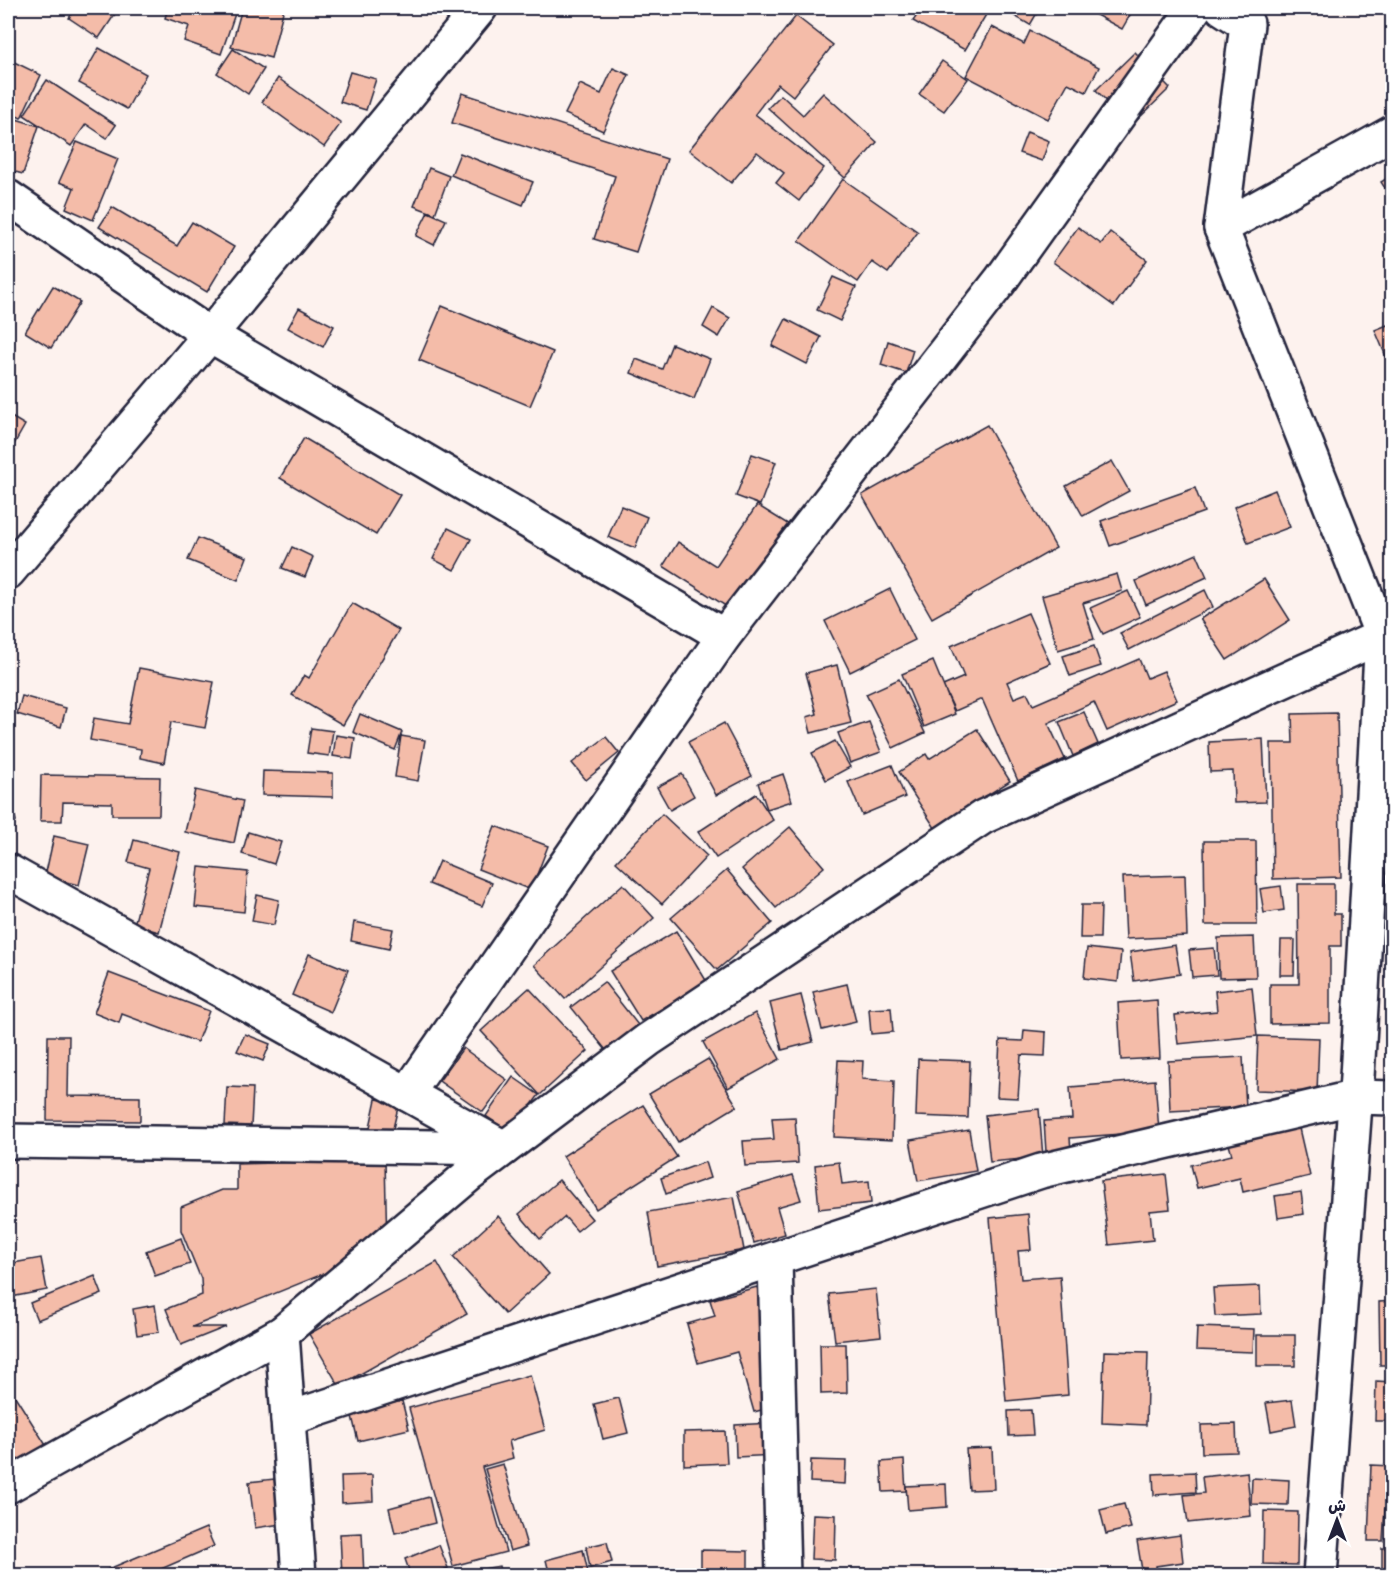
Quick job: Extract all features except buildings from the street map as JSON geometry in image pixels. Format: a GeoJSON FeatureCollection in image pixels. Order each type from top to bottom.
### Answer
{"type":"FeatureCollection","features":[{"type":"Feature","properties":{"kind":"street"},"geometry":{"type":"LineString","coordinates":[[8,572],[210,335],[480,8]]}},
{"type":"Feature","properties":{"kind":"street"},"geometry":{"type":"LineString","coordinates":[[407,1094],[724,636],[1000,281],[1195,8]]}},
{"type":"Feature","properties":{"kind":"street"},"geometry":{"type":"LineString","coordinates":[[1222,8],[1247,24],[1221,228],[1387,635],[1356,1097],[1320,1575]]}},
{"type":"Feature","properties":{"kind":"street"},"geometry":{"type":"LineString","coordinates":[[1221,228],[1392,133]]}},
{"type":"Feature","properties":{"kind":"street"},"geometry":{"type":"LineString","coordinates":[[8,197],[210,335],[724,636]]}},
{"type":"Feature","properties":{"kind":"street"},"geometry":{"type":"LineString","coordinates":[[8,1485],[282,1333],[470,1174],[648,1040],[983,817],[1387,635]]}},
{"type":"Feature","properties":{"kind":"street"},"geometry":{"type":"LineString","coordinates":[[8,871],[504,1148]]}},
{"type":"Feature","properties":{"kind":"street"},"geometry":{"type":"LineString","coordinates":[[288,1419],[1041,1171],[1356,1097],[1392,1098]]}},
{"type":"Feature","properties":{"kind":"street"},"geometry":{"type":"LineString","coordinates":[[8,1141],[504,1148]]}},
{"type":"Feature","properties":{"kind":"street"},"geometry":{"type":"LineString","coordinates":[[775,1259],[783,1575]]}},
{"type":"Feature","properties":{"kind":"street"},"geometry":{"type":"LineString","coordinates":[[282,1333],[299,1575]]}}]}
